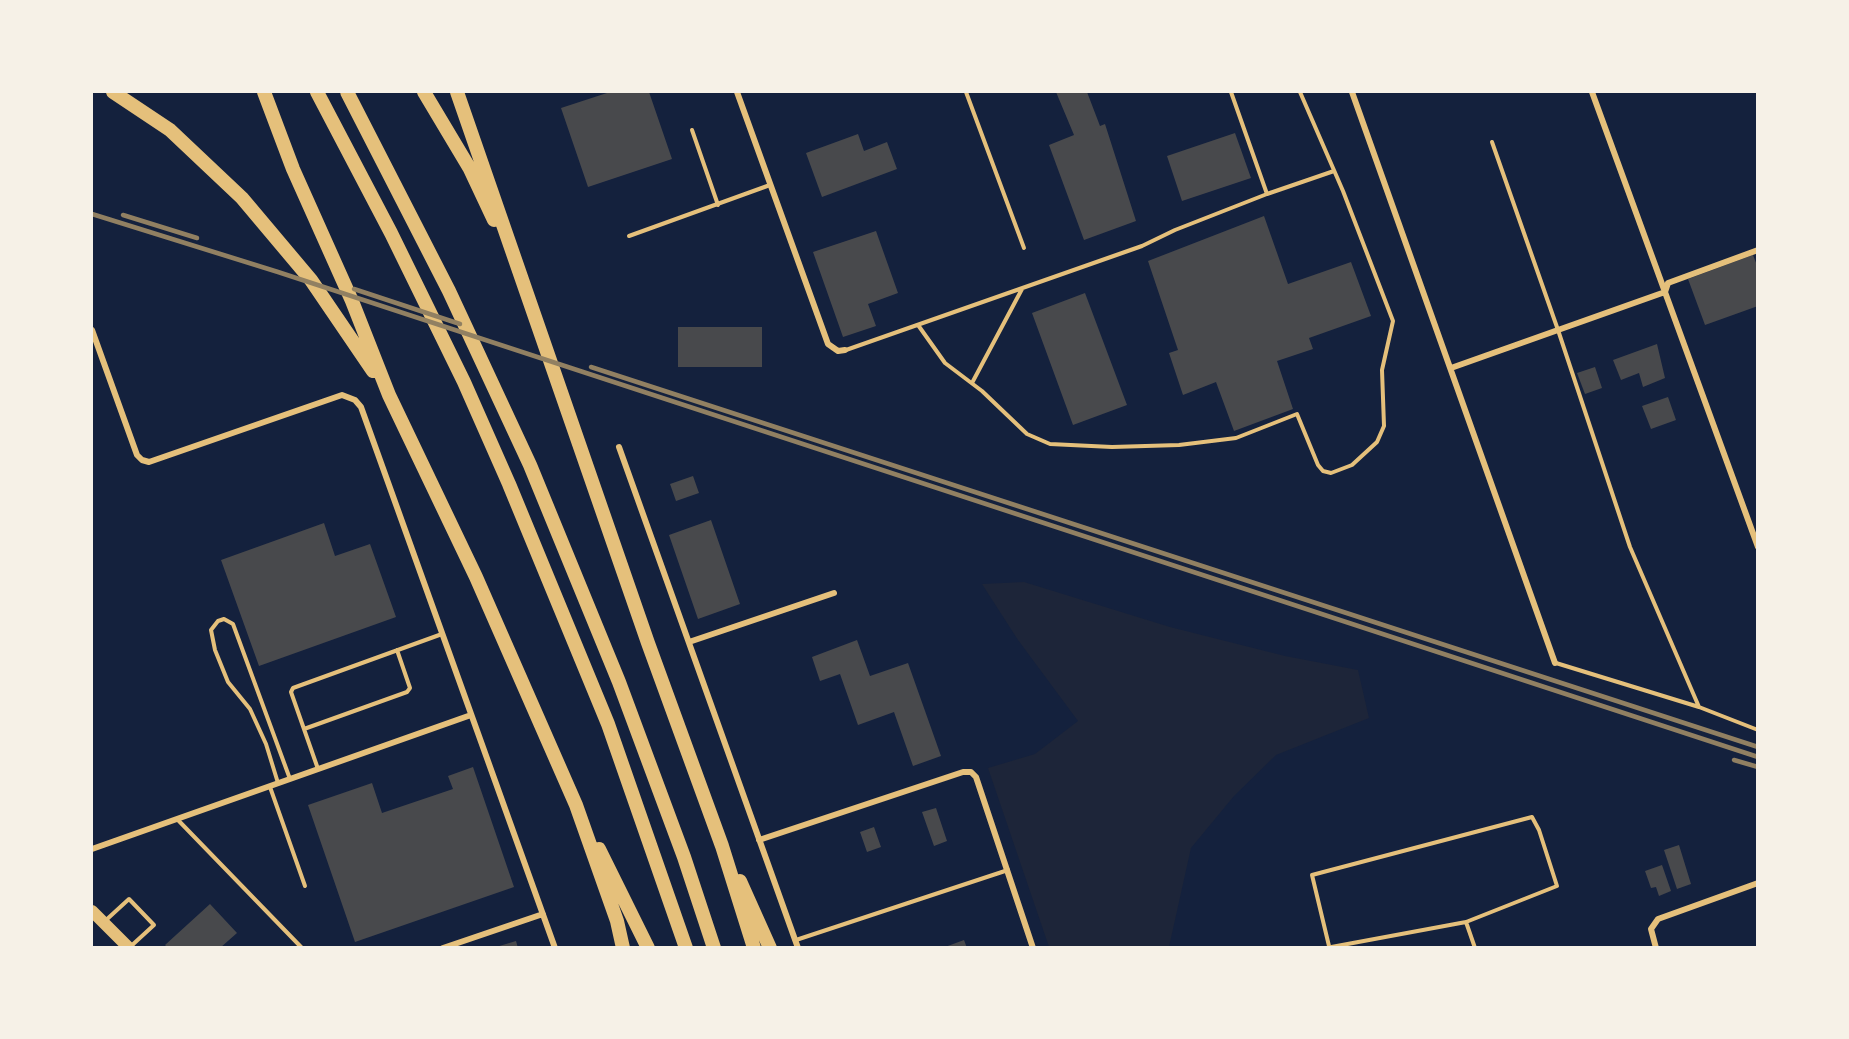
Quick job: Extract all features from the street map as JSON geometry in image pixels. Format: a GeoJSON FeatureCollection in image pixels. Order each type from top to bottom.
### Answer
{"type":"FeatureCollection","features":[{"type":"Feature","properties":{"kind":"highway"},"geometry":{"type":"LineString","coordinates":[[113,92],[170,130],[242,198],[311,280],[389,395]]}},
{"type":"Feature","properties":{"kind":"highway"},"geometry":{"type":"LineString","coordinates":[[264,92],[293,170],[352,301],[389,395],[476,577],[576,805],[618,921],[623,948]]}},
{"type":"Feature","properties":{"kind":"highway"},"geometry":{"type":"LineString","coordinates":[[317,92],[391,233],[464,382],[509,484],[608,724],[686,948]]}},
{"type":"Feature","properties":{"kind":"highway"},"geometry":{"type":"LineString","coordinates":[[346,92],[449,291],[530,465],[619,682],[684,857],[714,948]]}},
{"type":"Feature","properties":{"kind":"highway"},"geometry":{"type":"LineString","coordinates":[[424,92],[470,169],[519,273]]}},
{"type":"Feature","properties":{"kind":"highway"},"geometry":{"type":"LineString","coordinates":[[457,92],[648,643],[722,846],[754,948]]}},
{"type":"Feature","properties":{"kind":"highway"},"geometry":{"type":"LineString","coordinates":[[576,805],[632,910],[648,948]]}},
{"type":"Feature","properties":{"kind":"highway"},"geometry":{"type":"LineString","coordinates":[[722,846],[762,924],[770,948]]}},
{"type":"Feature","properties":{"kind":"main road"},"geometry":{"type":"LineString","coordinates":[[92,910],[129,947]]}},
{"type":"Feature","properties":{"kind":"street"},"geometry":{"type":"LineString","coordinates":[[737,92],[828,344],[838,351],[845,350]]}},
{"type":"Feature","properties":{"kind":"street"},"geometry":{"type":"LineString","coordinates":[[1352,92],[1555,663]]}},
{"type":"Feature","properties":{"kind":"street"},"geometry":{"type":"LineString","coordinates":[[1592,92],[1758,547]]}},
{"type":"Feature","properties":{"kind":"street"},"geometry":{"type":"LineString","coordinates":[[1665,292],[1668,283],[1758,250]]}},
{"type":"Feature","properties":{"kind":"street"},"geometry":{"type":"LineString","coordinates":[[1451,368],[1665,292]]}},
{"type":"Feature","properties":{"kind":"street"},"geometry":{"type":"LineString","coordinates":[[92,330],[137,455],[142,460],[149,462],[203,445],[335,397],[351,397],[361,407],[555,948]]}},
{"type":"Feature","properties":{"kind":"street"},"geometry":{"type":"LineString","coordinates":[[619,447],[796,944]]}},
{"type":"Feature","properties":{"kind":"street"},"geometry":{"type":"LineString","coordinates":[[688,642],[834,593]]}},
{"type":"Feature","properties":{"kind":"street"},"geometry":{"type":"LineString","coordinates":[[92,849],[471,715]]}},
{"type":"Feature","properties":{"kind":"street"},"geometry":{"type":"LineString","coordinates":[[759,840],[963,772],[971,772],[976,777],[1033,948]]}},
{"type":"Feature","properties":{"kind":"street"},"geometry":{"type":"LineString","coordinates":[[1656,948],[1652,926],[1658,919],[1758,883]]}},
{"type":"Feature","properties":{"kind":"street"},"geometry":{"type":"LineString","coordinates":[[443,948],[543,914]]}},
{"type":"Feature","properties":{"kind":"lane"},"geometry":{"type":"LineString","coordinates":[[966,92],[1024,248]]}},
{"type":"Feature","properties":{"kind":"lane"},"geometry":{"type":"LineString","coordinates":[[1231,92],[1267,195]]}},
{"type":"Feature","properties":{"kind":"lane"},"geometry":{"type":"LineString","coordinates":[[918,325],[945,363],[971,383],[1027,434],[1050,444],[1112,447],[1179,445],[1236,438],[1297,414],[1318,465],[1323,471],[1331,473],[1352,465],[1377,442],[1384,426],[1382,370],[1393,321],[1335,171],[1300,92]]}},
{"type":"Feature","properties":{"kind":"lane"},"geometry":{"type":"LineString","coordinates":[[692,130],[718,205]]}},
{"type":"Feature","properties":{"kind":"lane"},"geometry":{"type":"LineString","coordinates":[[1492,142],[1558,330],[1630,547],[1699,706]]}},
{"type":"Feature","properties":{"kind":"lane"},"geometry":{"type":"LineString","coordinates":[[845,350],[1142,246],[1175,230],[1335,171]]}},
{"type":"Feature","properties":{"kind":"lane"},"geometry":{"type":"LineString","coordinates":[[629,236],[771,185]]}},
{"type":"Feature","properties":{"kind":"lane"},"geometry":{"type":"LineString","coordinates":[[971,383],[1022,288]]}},
{"type":"Feature","properties":{"kind":"lane"},"geometry":{"type":"LineString","coordinates":[[278,783],[266,744],[250,709],[228,682],[215,650],[211,630],[218,621],[224,619],[233,624],[290,779]]}},
{"type":"Feature","properties":{"kind":"lane"},"geometry":{"type":"LineString","coordinates":[[318,769],[291,692],[293,688],[442,634]]}},
{"type":"Feature","properties":{"kind":"lane"},"geometry":{"type":"LineString","coordinates":[[304,729],[407,692],[410,688],[397,650]]}},
{"type":"Feature","properties":{"kind":"lane"},"geometry":{"type":"LineString","coordinates":[[1555,663],[1699,706],[1758,730]]}},
{"type":"Feature","properties":{"kind":"lane"},"geometry":{"type":"LineString","coordinates":[[270,786],[305,886]]}},
{"type":"Feature","properties":{"kind":"lane"},"geometry":{"type":"LineString","coordinates":[[1532,817],[1539,830],[1557,886],[1466,922],[1327,947],[1312,875],[1532,817]]}},
{"type":"Feature","properties":{"kind":"lane"},"geometry":{"type":"LineString","coordinates":[[177,819],[302,948]]}},
{"type":"Feature","properties":{"kind":"lane"},"geometry":{"type":"LineString","coordinates":[[796,944],[1008,870]]}},
{"type":"Feature","properties":{"kind":"lane"},"geometry":{"type":"LineString","coordinates":[[103,922],[129,899],[154,925],[129,947]]}},
{"type":"Feature","properties":{"kind":"lane"},"geometry":{"type":"LineString","coordinates":[[1466,922],[1474,948]]}},
{"type":"Feature","properties":{"kind":"shaded area"},"geometry":{"type":"Polygon","coordinates":[[[1024,582],[1170,627],[1285,656],[1358,670],[1369,718],[1276,755],[1234,796],[1191,848],[1169,947],[1049,947],[988,768],[1035,754],[1078,721],[1018,640],[982,584],[1024,582]]]}},
{"type":"Feature","properties":{"kind":"building"},"geometry":{"type":"Polygon","coordinates":[[[610,92],[649,92],[672,159],[588,187],[561,108],[610,92]]]}},
{"type":"Feature","properties":{"kind":"building"},"geometry":{"type":"Polygon","coordinates":[[[1056,92],[1087,92],[1100,126],[1105,124],[1136,221],[1084,240],[1049,145],[1074,135],[1056,92]]]}},
{"type":"Feature","properties":{"kind":"building"},"geometry":{"type":"Polygon","coordinates":[[[1235,133],[1251,178],[1182,201],[1167,156],[1235,133]]]}},
{"type":"Feature","properties":{"kind":"building"},"geometry":{"type":"Polygon","coordinates":[[[858,134],[864,151],[887,142],[897,169],[822,197],[806,153],[858,134]]]}},
{"type":"Feature","properties":{"kind":"building"},"geometry":{"type":"Polygon","coordinates":[[[1264,216],[1288,284],[1351,262],[1371,316],[1309,338],[1313,349],[1277,361],[1293,409],[1234,431],[1216,382],[1183,395],[1169,353],[1178,350],[1148,261],[1264,216]]]}},
{"type":"Feature","properties":{"kind":"building"},"geometry":{"type":"Polygon","coordinates":[[[876,231],[898,293],[868,304],[876,326],[843,337],[813,252],[876,231]]]}},
{"type":"Feature","properties":{"kind":"building"},"geometry":{"type":"Polygon","coordinates":[[[1753,255],[1758,268],[1758,306],[1705,325],[1688,279],[1753,255]]]}},
{"type":"Feature","properties":{"kind":"building"},"geometry":{"type":"Polygon","coordinates":[[[1085,293],[1127,405],[1073,425],[1032,313],[1085,293]]]}},
{"type":"Feature","properties":{"kind":"building"},"geometry":{"type":"Polygon","coordinates":[[[678,327],[762,327],[762,367],[678,367],[678,327]]]}},
{"type":"Feature","properties":{"kind":"building"},"geometry":{"type":"Polygon","coordinates":[[[1657,344],[1665,378],[1643,387],[1639,373],[1621,380],[1613,360],[1657,344]]]}},
{"type":"Feature","properties":{"kind":"building"},"geometry":{"type":"Polygon","coordinates":[[[1595,367],[1602,388],[1585,394],[1577,373],[1595,367]]]}},
{"type":"Feature","properties":{"kind":"building"},"geometry":{"type":"Polygon","coordinates":[[[1668,397],[1676,420],[1651,429],[1642,406],[1668,397]]]}},
{"type":"Feature","properties":{"kind":"building"},"geometry":{"type":"Polygon","coordinates":[[[693,476],[699,493],[676,501],[670,484],[693,476]]]}},
{"type":"Feature","properties":{"kind":"building"},"geometry":{"type":"Polygon","coordinates":[[[711,520],[740,604],[698,619],[669,535],[711,520]]]}},
{"type":"Feature","properties":{"kind":"building"},"geometry":{"type":"Polygon","coordinates":[[[324,523],[335,556],[370,544],[396,617],[259,666],[221,560],[324,523]]]}},
{"type":"Feature","properties":{"kind":"building"},"geometry":{"type":"Polygon","coordinates":[[[857,640],[870,676],[908,663],[941,756],[913,766],[894,712],[858,725],[840,674],[820,681],[812,657],[857,640]]]}},
{"type":"Feature","properties":{"kind":"building"},"geometry":{"type":"Polygon","coordinates":[[[473,767],[514,887],[355,942],[308,805],[372,783],[382,813],[453,789],[448,776],[473,767]]]}},
{"type":"Feature","properties":{"kind":"building"},"geometry":{"type":"Polygon","coordinates":[[[936,808],[947,841],[934,846],[922,812],[936,808]]]}},
{"type":"Feature","properties":{"kind":"building"},"geometry":{"type":"Polygon","coordinates":[[[874,827],[881,847],[867,852],[860,832],[874,827]]]}},
{"type":"Feature","properties":{"kind":"building"},"geometry":{"type":"Polygon","coordinates":[[[1679,845],[1691,884],[1677,889],[1664,850],[1679,845]]]}},
{"type":"Feature","properties":{"kind":"building"},"geometry":{"type":"Polygon","coordinates":[[[1662,865],[1671,891],[1659,896],[1656,887],[1651,888],[1645,871],[1662,865]]]}},
{"type":"Feature","properties":{"kind":"building"},"geometry":{"type":"Polygon","coordinates":[[[210,904],[237,933],[220,948],[168,948],[165,945],[210,904]]]}},
{"type":"Feature","properties":{"kind":"building"},"geometry":{"type":"Polygon","coordinates":[[[964,940],[967,948],[945,948],[945,947],[964,940]]]}},
{"type":"Feature","properties":{"kind":"building"},"geometry":{"type":"Polygon","coordinates":[[[516,941],[518,948],[496,947],[516,941]]]}},
{"type":"Feature","properties":{"kind":"railway"},"geometry":{"type":"LineString","coordinates":[[92,214],[278,272],[1758,757]]}},
{"type":"Feature","properties":{"kind":"railway"},"geometry":{"type":"LineString","coordinates":[[123,215],[197,238]]}},
{"type":"Feature","properties":{"kind":"railway"},"geometry":{"type":"LineString","coordinates":[[354,289],[460,324]]}},
{"type":"Feature","properties":{"kind":"railway"},"geometry":{"type":"LineString","coordinates":[[591,367],[1758,747]]}},
{"type":"Feature","properties":{"kind":"railway"},"geometry":{"type":"LineString","coordinates":[[1734,760],[1758,767]]}}]}
